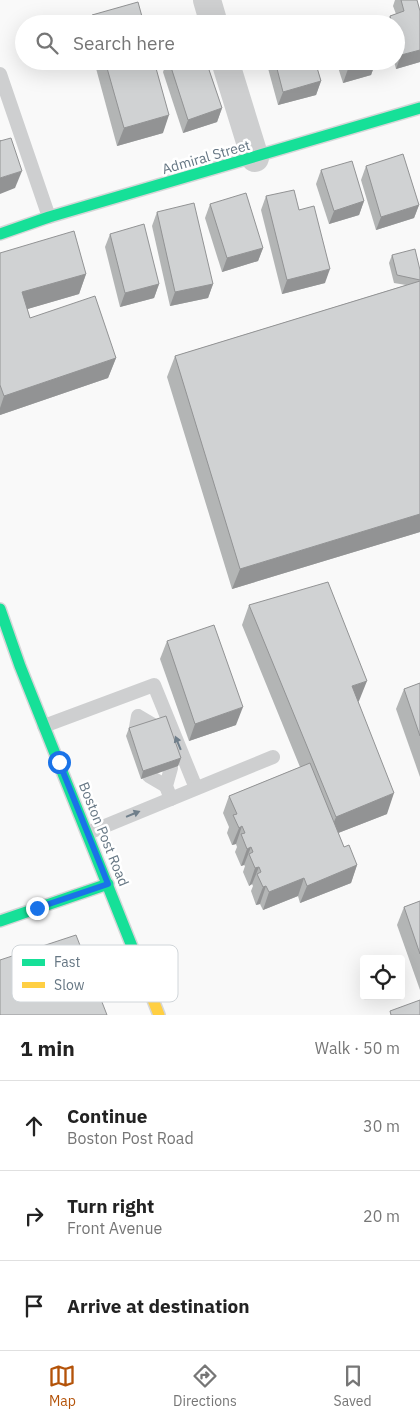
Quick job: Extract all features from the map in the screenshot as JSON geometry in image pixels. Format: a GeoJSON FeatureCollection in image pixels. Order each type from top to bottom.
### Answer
{"type":"FeatureCollection","features":[{"type":"Feature","properties":{"kind":"street"},"geometry":{"type":"LineString","coordinates":[[207,0],[211,15]]}},
{"type":"Feature","properties":{"kind":"street"},"geometry":{"type":"LineString","coordinates":[[228,70],[255,158]]}},
{"type":"Feature","properties":{"kind":"street","name":"Admiral Street"},"geometry":{"type":"LineString","coordinates":[[0,234],[49,217],[420,108]]}},
{"type":"Feature","properties":{"kind":"street","name":"Boston Post Road"},"geometry":{"type":"LineString","coordinates":[[0,609],[44,726],[132,945]]}},
{"type":"Feature","properties":{"kind":"street"},"geometry":{"type":"LineString","coordinates":[[0,920],[108,884]]}},
{"type":"Feature","properties":{"kind":"street","name":"Boston Post Road"},"geometry":{"type":"LineString","coordinates":[[154,1002],[159,1015]]}},
{"type":"Feature","properties":{"kind":"lane"},"geometry":{"type":"LineString","coordinates":[[0,74],[49,217]]}},
{"type":"Feature","properties":{"kind":"lane"},"geometry":{"type":"LineString","coordinates":[[44,726],[154,686],[196,788]]}},
{"type":"Feature","properties":{"kind":"lane"},"geometry":{"type":"LineString","coordinates":[[131,694],[138,716],[135,733]]}},
{"type":"Feature","properties":{"kind":"lane"},"geometry":{"type":"LineString","coordinates":[[138,716],[155,726]]}},
{"type":"Feature","properties":{"kind":"lane"},"geometry":{"type":"LineString","coordinates":[[88,832],[168,792],[196,788],[273,757]]}},
{"type":"Feature","properties":{"kind":"lane"},"geometry":{"type":"LineString","coordinates":[[168,792],[171,768]]}},
{"type":"Feature","properties":{"kind":"lane"},"geometry":{"type":"LineString","coordinates":[[149,776],[168,792]]}},
{"type":"Feature","properties":{"kind":"building"},"geometry":{"type":"Polygon","coordinates":[[[401,0],[417,0],[420,11],[420,50],[405,54],[405,15],[393,15],[404,11],[401,0]]]}},
{"type":"Feature","properties":{"kind":"building"},"geometry":{"type":"Polygon","coordinates":[[[138,2],[142,15],[92,15],[138,2]]]}},
{"type":"Feature","properties":{"kind":"building"},"geometry":{"type":"Polygon","coordinates":[[[108,70],[156,70],[169,115],[124,128],[108,70]]]}},
{"type":"Feature","properties":{"kind":"building"},"geometry":{"type":"Polygon","coordinates":[[[172,70],[209,70],[222,108],[188,120],[172,70]]]}},
{"type":"Feature","properties":{"kind":"building"},"geometry":{"type":"Polygon","coordinates":[[[277,70],[318,70],[321,81],[283,92],[277,70]]]}},
{"type":"Feature","properties":{"kind":"building"},"geometry":{"type":"Polygon","coordinates":[[[11,138],[22,171],[0,178],[0,141],[11,138]]]}},
{"type":"Feature","properties":{"kind":"building"},"geometry":{"type":"Polygon","coordinates":[[[403,154],[419,205],[381,217],[366,166],[403,154]]]}},
{"type":"Feature","properties":{"kind":"building"},"geometry":{"type":"Polygon","coordinates":[[[352,161],[364,201],[334,211],[321,170],[352,161]]]}},
{"type":"Feature","properties":{"kind":"building"},"geometry":{"type":"Polygon","coordinates":[[[294,190],[299,210],[314,206],[330,269],[287,280],[266,196],[294,190]]]}},
{"type":"Feature","properties":{"kind":"building"},"geometry":{"type":"Polygon","coordinates":[[[246,193],[263,248],[227,258],[210,204],[246,193]]]}},
{"type":"Feature","properties":{"kind":"building"},"geometry":{"type":"Polygon","coordinates":[[[194,203],[213,284],[175,292],[157,212],[194,203]]]}},
{"type":"Feature","properties":{"kind":"building"},"geometry":{"type":"Polygon","coordinates":[[[144,224],[159,284],[125,293],[110,234],[144,224]]]}},
{"type":"Feature","properties":{"kind":"building"},"geometry":{"type":"Polygon","coordinates":[[[74,231],[86,274],[22,292],[30,318],[95,296],[116,358],[4,396],[0,385],[0,253],[74,231]]]}},
{"type":"Feature","properties":{"kind":"building"},"geometry":{"type":"Polygon","coordinates":[[[415,249],[420,270],[420,280],[397,275],[392,255],[415,249]]]}},
{"type":"Feature","properties":{"kind":"building"},"geometry":{"type":"Polygon","coordinates":[[[420,281],[420,514],[240,569],[175,356],[420,281]]]}},
{"type":"Feature","properties":{"kind":"building"},"geometry":{"type":"Polygon","coordinates":[[[328,582],[367,681],[352,686],[394,793],[336,817],[249,605],[328,582]]]}},
{"type":"Feature","properties":{"kind":"building"},"geometry":{"type":"Polygon","coordinates":[[[214,625],[243,707],[195,724],[167,641],[214,625]]]}},
{"type":"Feature","properties":{"kind":"building"},"geometry":{"type":"Polygon","coordinates":[[[420,683],[420,736],[404,689],[420,683]]]}},
{"type":"Feature","properties":{"kind":"building"},"geometry":{"type":"Polygon","coordinates":[[[166,716],[181,758],[143,771],[129,728],[166,716]]]}},
{"type":"Feature","properties":{"kind":"building"},"geometry":{"type":"Polygon","coordinates":[[[310,763],[344,847],[349,845],[357,865],[307,886],[304,878],[269,892],[266,886],[263,887],[257,874],[261,872],[259,867],[255,868],[249,854],[253,852],[251,847],[247,849],[241,834],[245,833],[242,826],[239,828],[233,815],[237,814],[229,796],[310,763]]]}},
{"type":"Feature","properties":{"kind":"building"},"geometry":{"type":"Polygon","coordinates":[[[420,901],[420,954],[404,907],[420,901]]]}},
{"type":"Feature","properties":{"kind":"building"},"geometry":{"type":"Polygon","coordinates":[[[76,935],[80,945],[46,945],[76,935]]]}},
{"type":"Feature","properties":{"kind":"building"},"geometry":{"type":"Polygon","coordinates":[[[12,956],[12,1002],[102,1002],[107,1015],[0,1015],[0,960],[12,956]]]}},
{"type":"Feature","properties":{"kind":"building"},"geometry":{"type":"Polygon","coordinates":[[[420,1000],[420,1015],[391,1015],[390,1011],[420,1000]]]}},
{"type":"Feature","properties":{"kind":"traffic: fast"},"geometry":{"type":"LineString","coordinates":[[0,234],[49,217],[420,108]]}},
{"type":"Feature","properties":{"kind":"traffic: fast"},"geometry":{"type":"LineString","coordinates":[[0,609],[20,666],[131,945]]}},
{"type":"Feature","properties":{"kind":"traffic: fast"},"geometry":{"type":"LineString","coordinates":[[0,921],[108,884]]}},
{"type":"Feature","properties":{"kind":"traffic: slow"},"geometry":{"type":"LineString","coordinates":[[154,1002],[159,1015]]}},
{"type":"Feature","properties":{"kind":"route"},"geometry":{"type":"LineString","coordinates":[[37,908],[108,884],[59,762]]}}]}
